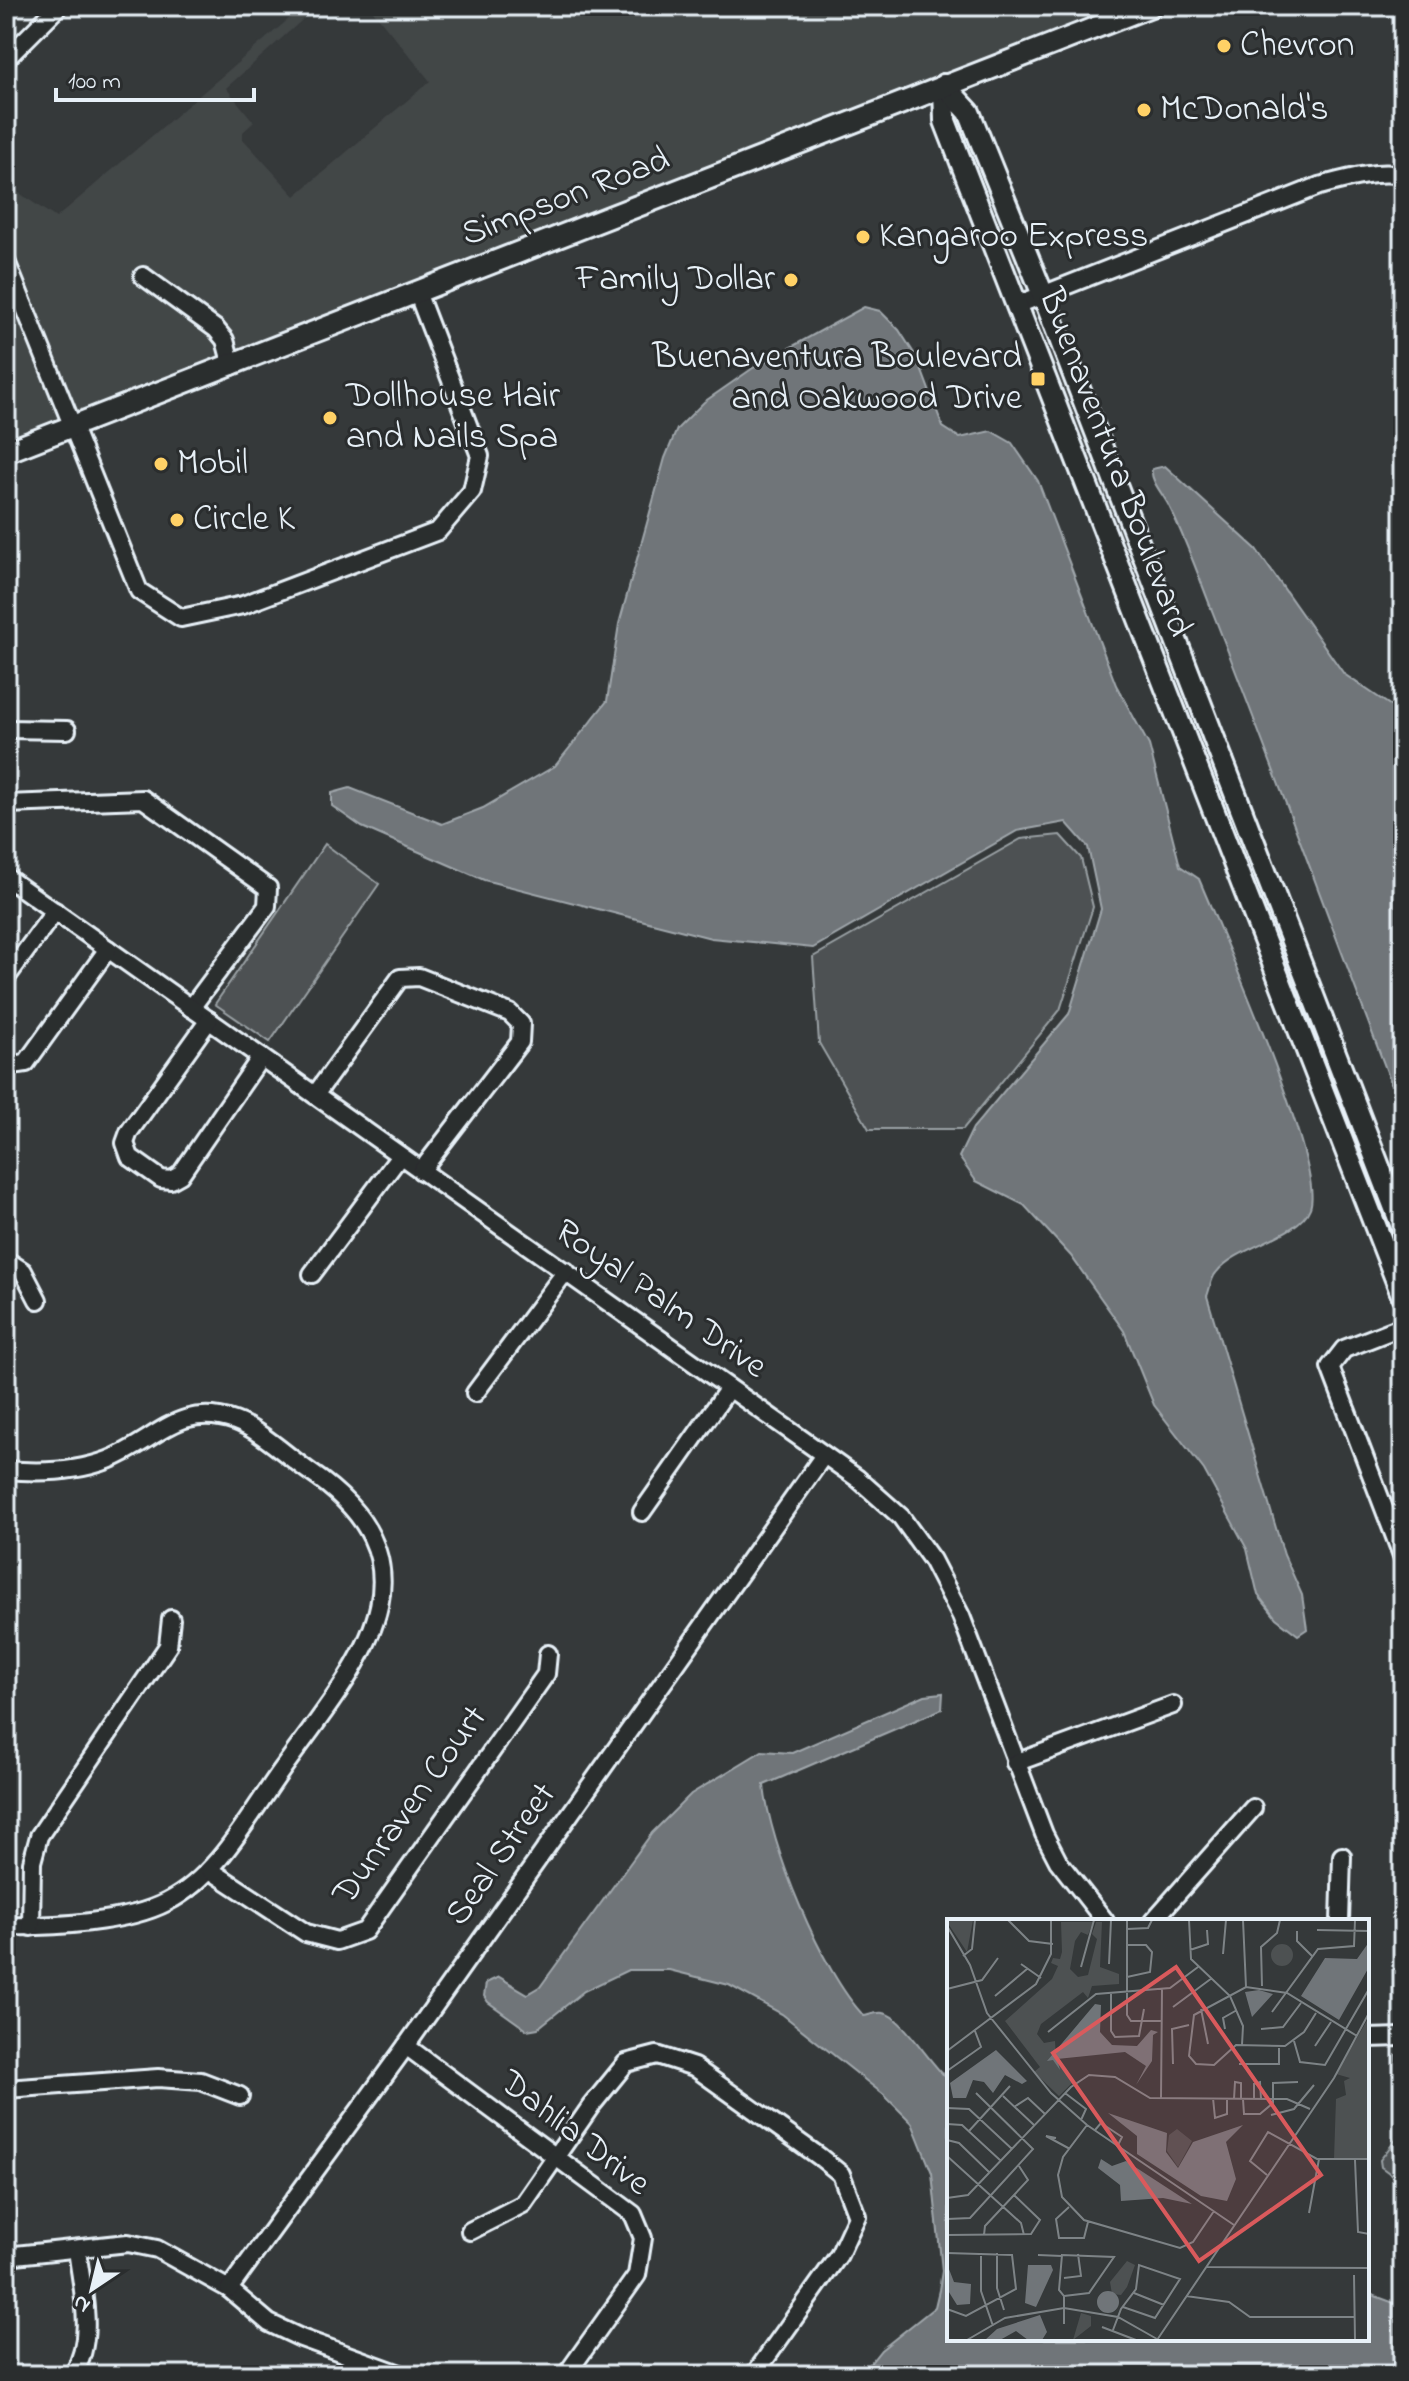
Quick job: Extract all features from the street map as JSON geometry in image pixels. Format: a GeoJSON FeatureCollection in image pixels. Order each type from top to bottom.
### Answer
{"type":"FeatureCollection","features":[{"type":"Feature","properties":{"kind":"main road","name":"Simpson Road"},"geometry":{"type":"LineString","coordinates":[[6,452],[1151,6]]}},
{"type":"Feature","properties":{"kind":"main road","name":"Buenaventura Boulevard"},"geometry":{"type":"LineString","coordinates":[[944,85],[969,112],[1043,295],[1403,1229]]}},
{"type":"Feature","properties":{"kind":"main road","name":"Buenaventura Boulevard"},"geometry":{"type":"LineString","coordinates":[[944,85],[945,121],[1402,1294]]}},
{"type":"Feature","properties":{"kind":"street"},"geometry":{"type":"LineString","coordinates":[[6,59],[59,6]]}},
{"type":"Feature","properties":{"kind":"street"},"geometry":{"type":"LineString","coordinates":[[1017,305],[1319,186],[1349,178],[1390,173],[1403,175]]}},
{"type":"Feature","properties":{"kind":"street"},"geometry":{"type":"LineString","coordinates":[[6,261],[70,427],[139,591],[181,618],[243,605],[438,531],[472,491],[480,456],[417,292]]}},
{"type":"Feature","properties":{"kind":"street"},"geometry":{"type":"LineString","coordinates":[[143,276],[216,329],[225,340],[232,366]]}},
{"type":"Feature","properties":{"kind":"street"},"geometry":{"type":"LineString","coordinates":[[6,729],[67,730]]}},
{"type":"Feature","properties":{"kind":"street"},"geometry":{"type":"LineString","coordinates":[[6,804],[143,799],[268,888],[267,906],[191,1008]]}},
{"type":"Feature","properties":{"kind":"street","name":"Royal Palm Drive"},"geometry":{"type":"LineString","coordinates":[[6,877],[857,1478],[901,1517],[932,1560],[961,1616],[1015,1763],[1058,1861],[1103,1919]]}},
{"type":"Feature","properties":{"kind":"street"},"geometry":{"type":"LineString","coordinates":[[6,978],[55,911]]}},
{"type":"Feature","properties":{"kind":"street"},"geometry":{"type":"LineString","coordinates":[[6,1066],[26,1063],[108,949]]}},
{"type":"Feature","properties":{"kind":"street"},"geometry":{"type":"LineString","coordinates":[[315,1095],[400,978],[419,977],[510,1013],[521,1024],[520,1042],[421,1171]]}},
{"type":"Feature","properties":{"kind":"street"},"geometry":{"type":"LineString","coordinates":[[209,1020],[125,1143],[130,1157],[161,1179],[171,1180],[180,1175],[261,1057]]}},
{"type":"Feature","properties":{"kind":"street"},"geometry":{"type":"LineString","coordinates":[[312,1274],[400,1156]]}},
{"type":"Feature","properties":{"kind":"street"},"geometry":{"type":"LineString","coordinates":[[6,1260],[23,1271],[38,1300]]}},
{"type":"Feature","properties":{"kind":"street"},"geometry":{"type":"LineString","coordinates":[[475,1393],[566,1271]]}},
{"type":"Feature","properties":{"kind":"street"},"geometry":{"type":"LineString","coordinates":[[1403,1326],[1344,1349],[1330,1367],[1403,1558]]}},
{"type":"Feature","properties":{"kind":"street"},"geometry":{"type":"LineString","coordinates":[[642,1512],[729,1388]]}},
{"type":"Feature","properties":{"kind":"street"},"geometry":{"type":"LineString","coordinates":[[6,1470],[33,1473],[108,1460],[186,1416],[207,1415],[237,1421],[330,1485],[366,1525],[385,1574],[375,1629],[351,1673],[210,1870],[166,1903],[120,1916],[31,1927],[6,1926]]}},
{"type":"Feature","properties":{"kind":"street","name":"Seal Street"},"geometry":{"type":"LineString","coordinates":[[229,2289],[406,2046],[824,1455]]}},
{"type":"Feature","properties":{"kind":"street"},"geometry":{"type":"LineString","coordinates":[[31,1927],[32,1862],[39,1836],[168,1646],[171,1619]]}},
{"type":"Feature","properties":{"kind":"street","name":"Dunraven Court"},"geometry":{"type":"LineString","coordinates":[[210,1870],[306,1933],[337,1941],[365,1931],[546,1674],[548,1654]]}},
{"type":"Feature","properties":{"kind":"street"},"geometry":{"type":"LineString","coordinates":[[1015,1763],[1173,1705]]}},
{"type":"Feature","properties":{"kind":"street"},"geometry":{"type":"LineString","coordinates":[[1155,1919],[1253,1808]]}},
{"type":"Feature","properties":{"kind":"street"},"geometry":{"type":"LineString","coordinates":[[1340,1919],[1342,1856]]}},
{"type":"Feature","properties":{"kind":"street"},"geometry":{"type":"LineString","coordinates":[[1369,2038],[1403,2037]]}},
{"type":"Feature","properties":{"kind":"street","name":"Dahlia Drive"},"geometry":{"type":"LineString","coordinates":[[406,2046],[633,2214],[643,2238],[637,2275],[566,2375]]}},
{"type":"Feature","properties":{"kind":"street"},"geometry":{"type":"LineString","coordinates":[[470,2231],[523,2204],[626,2063],[657,2055],[694,2067],[841,2174],[857,2216],[849,2238],[754,2375]]}},
{"type":"Feature","properties":{"kind":"street"},"geometry":{"type":"LineString","coordinates":[[6,2089],[158,2078],[201,2081],[240,2096]]}},
{"type":"Feature","properties":{"kind":"street"},"geometry":{"type":"LineString","coordinates":[[6,2256],[128,2243],[157,2249],[229,2289],[269,2323],[403,2375]]}},
{"type":"Feature","properties":{"kind":"street"},"geometry":{"type":"LineString","coordinates":[[73,2375],[85,2355],[87,2329],[77,2249]]}},
{"type":"Feature","properties":{"kind":"shaded area"},"geometry":{"type":"Polygon","coordinates":[[[304,6],[318,6],[226,88],[254,122],[243,132],[243,139],[295,196],[430,81],[369,6],[1131,6],[945,75],[236,354],[221,324],[212,315],[141,266],[133,279],[202,326],[218,344],[223,360],[75,417],[6,241],[6,184],[56,218],[304,6]]]}},
{"type":"Feature","properties":{"kind":"shaded area"},"geometry":{"type":"Polygon","coordinates":[[[6,282],[61,423],[6,444],[6,282]]]}},
{"type":"Feature","properties":{"kind":"shaded area"},"geometry":{"type":"Polygon","coordinates":[[[864,307],[880,311],[899,330],[917,358],[943,427],[960,438],[991,431],[1012,443],[1038,481],[1116,685],[1149,745],[1180,866],[1199,879],[1248,995],[1287,1099],[1311,1184],[1310,1208],[1293,1227],[1225,1264],[1214,1275],[1207,1296],[1284,1555],[1302,1595],[1307,1629],[1298,1635],[1276,1618],[1258,1595],[1247,1549],[1204,1470],[1154,1405],[1124,1331],[1071,1256],[1024,1205],[976,1181],[959,1157],[973,1128],[1069,1014],[1101,909],[1088,847],[1066,822],[1017,831],[813,948],[711,938],[484,880],[362,827],[332,806],[332,793],[350,788],[442,824],[483,808],[555,766],[607,701],[619,624],[665,458],[677,429],[704,402],[753,368],[864,307]]]}},
{"type":"Feature","properties":{"kind":"shaded area"},"geometry":{"type":"Polygon","coordinates":[[[1165,466],[1256,549],[1344,674],[1403,714],[1403,1114],[1192,559],[1153,478],[1152,469],[1165,466]]]}},
{"type":"Feature","properties":{"kind":"shaded area"},"geometry":{"type":"Polygon","coordinates":[[[1060,835],[1081,858],[1093,907],[1060,1010],[963,1129],[869,1129],[819,1043],[813,957],[1021,839],[1060,835]]]}},
{"type":"Feature","properties":{"kind":"shaded area"},"geometry":{"type":"Polygon","coordinates":[[[325,844],[379,884],[270,1042],[215,1004],[325,844]]]}},
{"type":"Feature","properties":{"kind":"shaded area"},"geometry":{"type":"Polygon","coordinates":[[[943,1693],[942,1709],[764,1785],[768,1810],[787,1873],[831,1970],[864,2016],[881,2013],[891,2016],[947,2078],[947,2341],[1369,2341],[1369,2294],[1397,2304],[1403,2312],[1403,2375],[861,2375],[881,2350],[935,2307],[942,2271],[932,2173],[912,2123],[884,2095],[782,2014],[729,1985],[669,1970],[628,1970],[584,1991],[538,2028],[527,2030],[488,2002],[484,1996],[486,1983],[499,1977],[528,1994],[540,1987],[652,1833],[691,1794],[762,1751],[792,1753],[925,1695],[943,1693]]]}},
{"type":"Feature","properties":{"kind":"shaded area"},"geometry":{"type":"Polygon","coordinates":[[[1396,2055],[1403,2055],[1403,2183],[1381,2167],[1380,2160],[1401,2133],[1396,2055]]]}},
{"type":"Feature","properties":{"kind":"place","name":"Chevron"},"geometry":{"type":"Point","coordinates":[1224,46]}},
{"type":"Feature","properties":{"kind":"place","name":"McDonald's"},"geometry":{"type":"Point","coordinates":[1144,110]}},
{"type":"Feature","properties":{"kind":"place","name":"Kangaroo Express"},"geometry":{"type":"Point","coordinates":[863,237]}},
{"type":"Feature","properties":{"kind":"place","name":"Family Dollar"},"geometry":{"type":"Point","coordinates":[791,280]}},
{"type":"Feature","properties":{"kind":"place","name":"Buenaventura Boulevard and Oakwood Drive"},"geometry":{"type":"Point","coordinates":[1038,379]}},
{"type":"Feature","properties":{"kind":"place","name":"Dollhouse Hair and Nails Spa"},"geometry":{"type":"Point","coordinates":[330,418]}},
{"type":"Feature","properties":{"kind":"place","name":"Mobil"},"geometry":{"type":"Point","coordinates":[161,464]}},
{"type":"Feature","properties":{"kind":"place","name":"Circle K"},"geometry":{"type":"Point","coordinates":[177,520]}}]}
